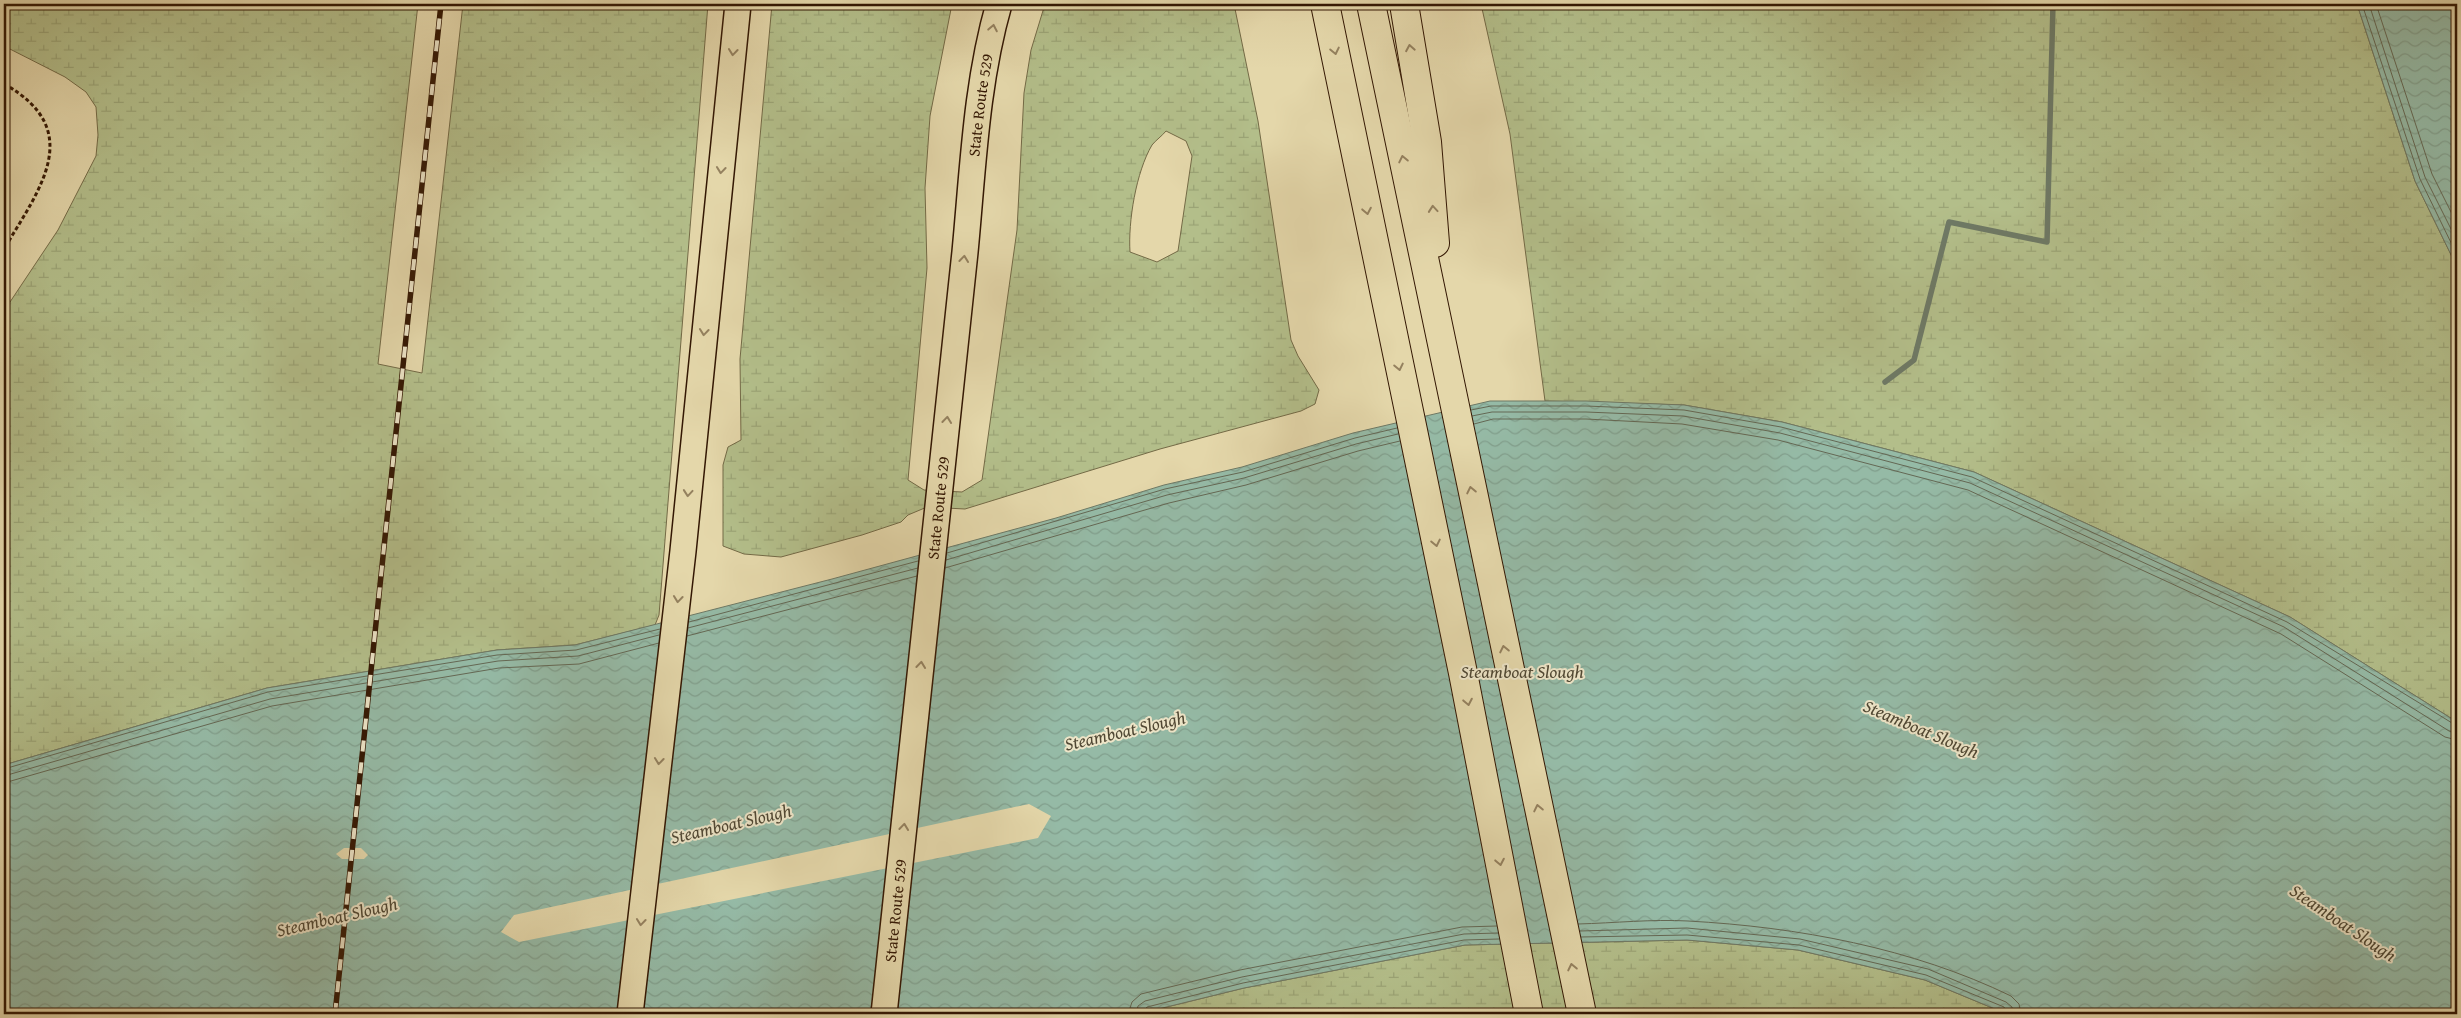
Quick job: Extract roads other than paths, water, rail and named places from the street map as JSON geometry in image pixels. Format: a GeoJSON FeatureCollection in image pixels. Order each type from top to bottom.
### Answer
{"type":"FeatureCollection","features":[{"type":"Feature","properties":{"kind":"highway"},"geometry":{"type":"LineString","coordinates":[[1325,4],[1530,1014]]}},
{"type":"Feature","properties":{"kind":"highway"},"geometry":{"type":"LineString","coordinates":[[1371,4],[1582,1014]]}},
{"type":"Feature","properties":{"kind":"highway"},"geometry":{"type":"LineString","coordinates":[[1404,4],[1427,142],[1436,240],[1434,310]]}},
{"type":"Feature","properties":{"kind":"main road"},"geometry":{"type":"LineString","coordinates":[[630,1014],[683,551],[738,4]]}},
{"type":"Feature","properties":{"kind":"main road","name":"State Route 529"},"geometry":{"type":"LineString","coordinates":[[884,1014],[942,469],[976,126],[992,31],[999,4]]}},
{"type":"Feature","properties":{"kind":"water"},"geometry":{"type":"Polygon","coordinates":[[[2357,4],[2457,4],[2457,267],[2415,181],[2357,4]]]}},
{"type":"Feature","properties":{"kind":"water","name":"Steamboat Slough"},"geometry":{"type":"Polygon","coordinates":[[[1490,401],[1586,401],[1684,405],[1782,422],[1974,472],[2290,617],[2457,722],[2457,1014],[2007,1014],[1925,980],[1798,950],[1687,940],[1465,945],[1244,988],[1138,1014],[4,1014],[4,765],[267,688],[497,650],[575,645],[832,579],[1056,518],[1164,485],[1242,467],[1353,433],[1490,401]]]}},
{"type":"Feature","properties":{"kind":"waterway"},"geometry":{"type":"LineString","coordinates":[[1885,382],[1914,360],[1949,222],[2047,242],[2053,4]]}},
{"type":"Feature","properties":{"kind":"railway"},"geometry":{"type":"LineString","coordinates":[[335,1014],[441,4]]}}]}
